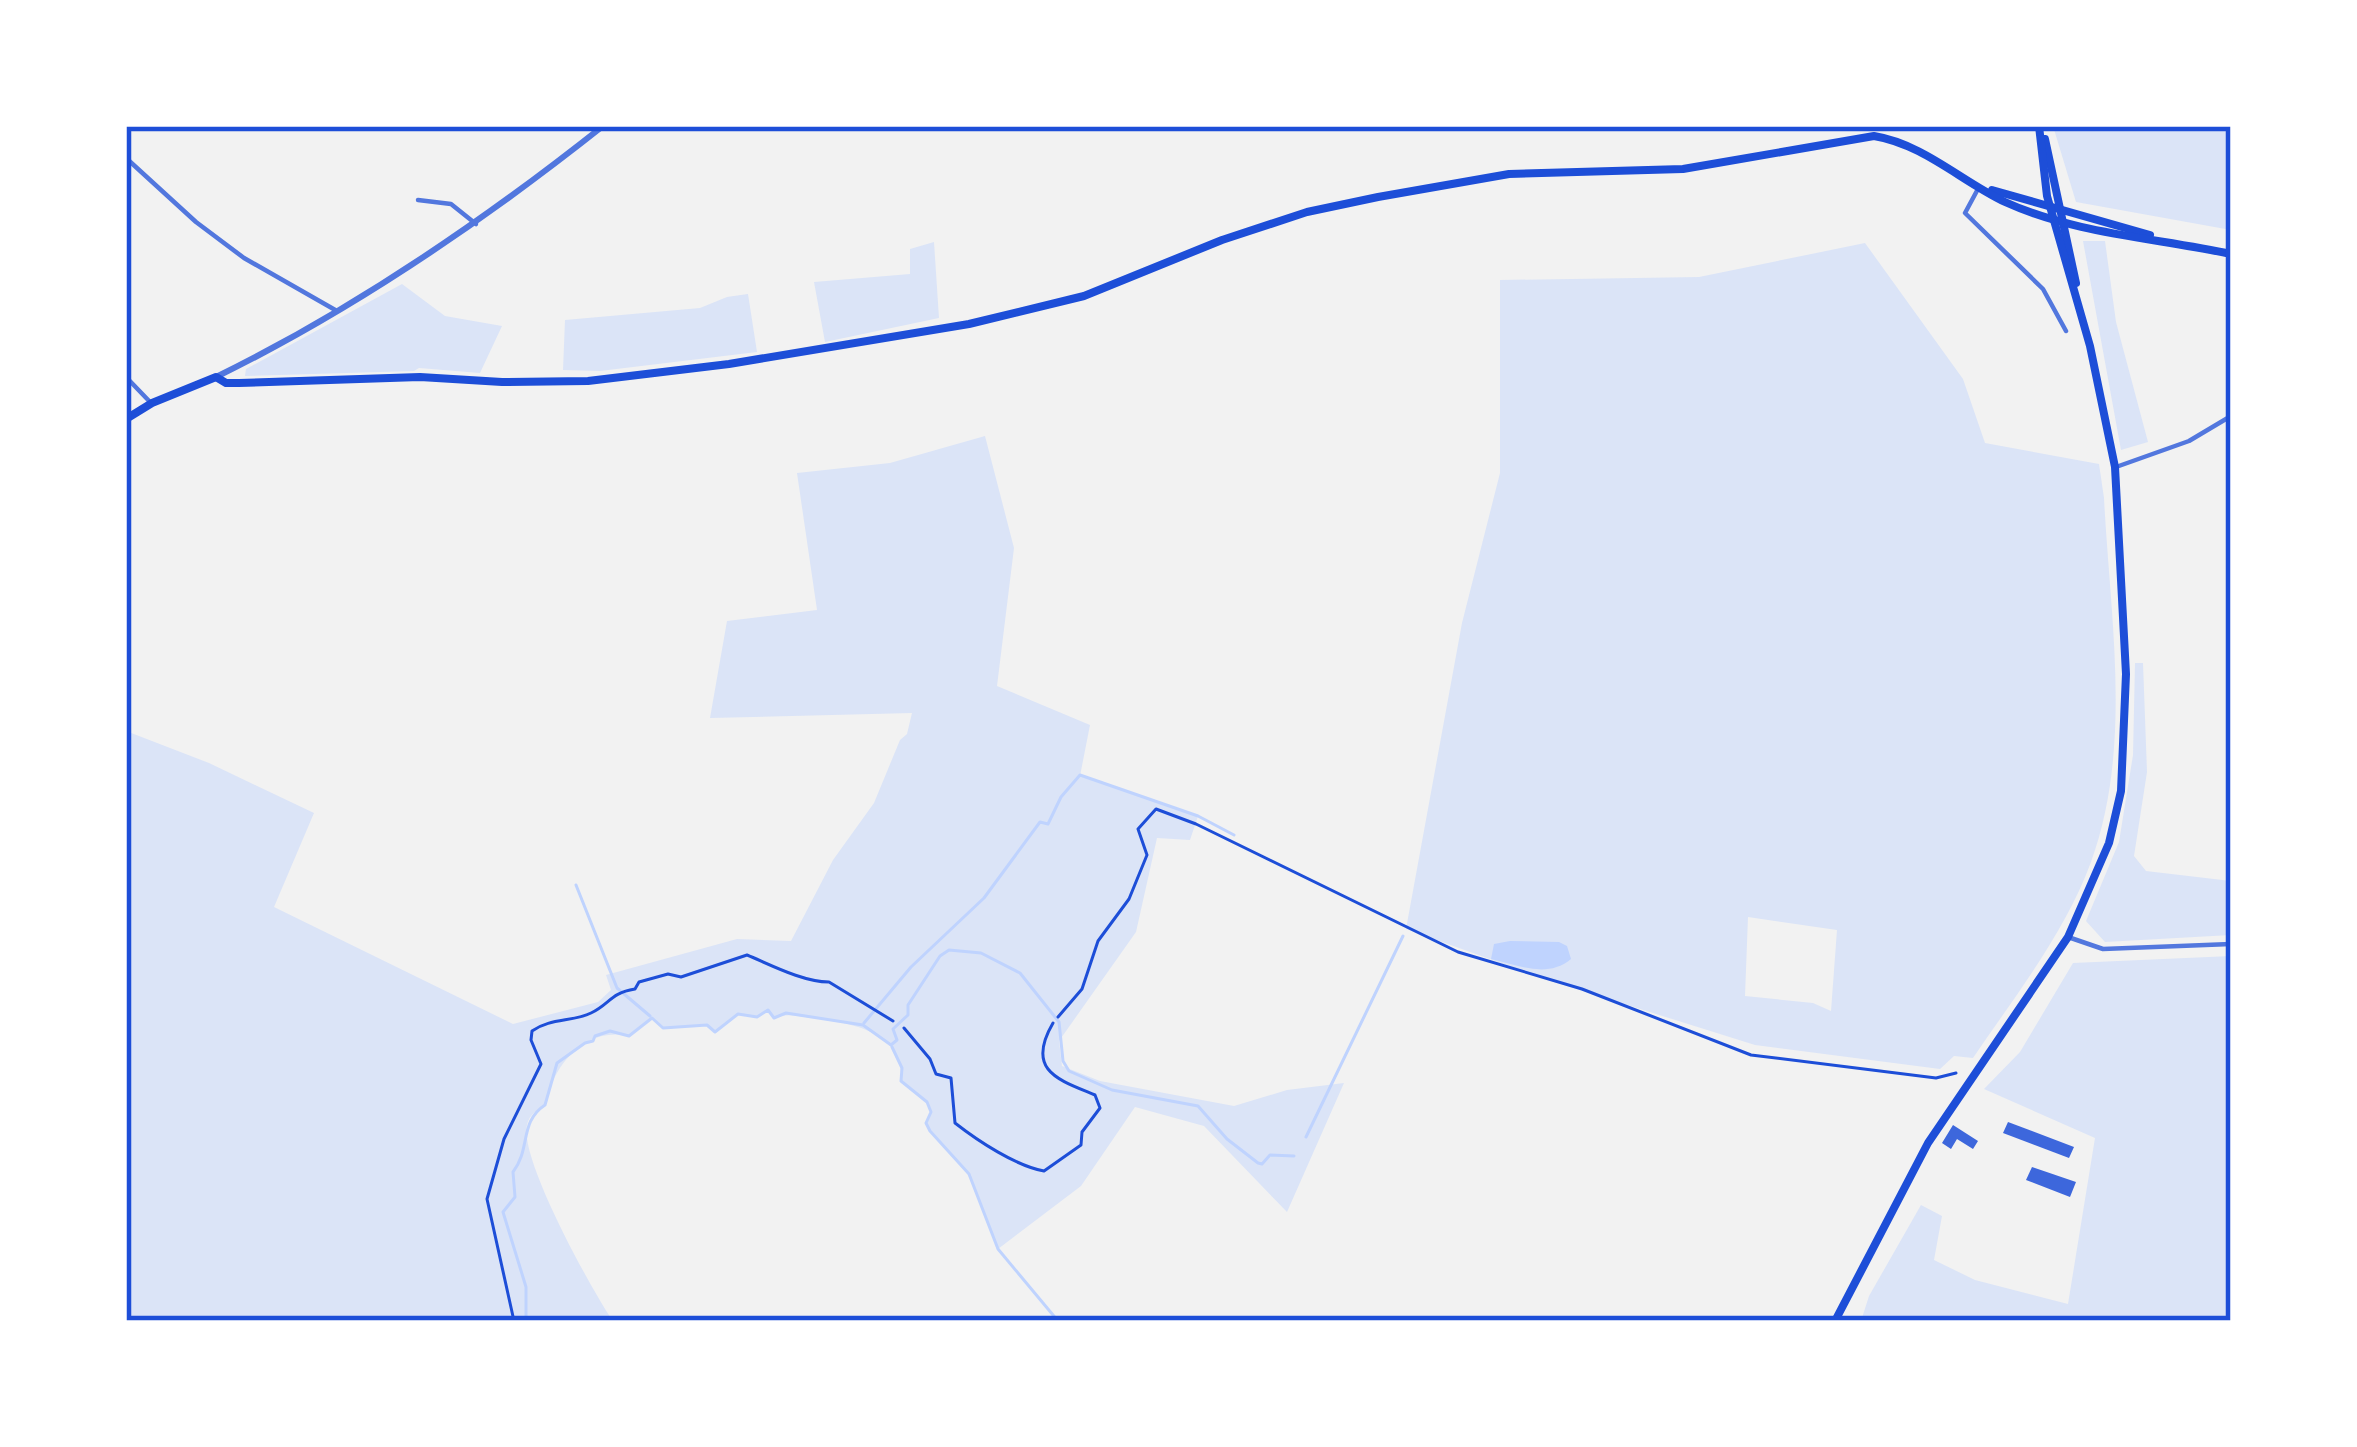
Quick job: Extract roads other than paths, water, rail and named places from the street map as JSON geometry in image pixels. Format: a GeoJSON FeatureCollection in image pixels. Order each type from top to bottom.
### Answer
{"type":"FeatureCollection","features":[{"type":"Feature","properties":{"kind":"main road"},"geometry":{"type":"LineString","coordinates":[[2040,126],[2050,206],[2079,305]]}},
{"type":"Feature","properties":{"kind":"main road"},"geometry":{"type":"LineString","coordinates":[[1835,1321],[1928,1143],[2068,937],[2109,843],[2125,755],[2126,674],[2115,467],[2065,222],[2040,126]]}},
{"type":"Feature","properties":{"kind":"main road"},"geometry":{"type":"LineString","coordinates":[[126,419],[216,377],[226,383],[388,377],[570,382],[750,361],[969,324],[1084,296],[1222,240],[1307,212],[1509,174],[1683,169],[1874,136],[1904,144],[2006,202],[2053,219],[2231,254]]}},
{"type":"Feature","properties":{"kind":"main road"},"geometry":{"type":"LineString","coordinates":[[1978,187],[2157,238]]}},
{"type":"Feature","properties":{"kind":"street"},"geometry":{"type":"LineString","coordinates":[[216,377],[338,311],[476,224],[603,126]]}},
{"type":"Feature","properties":{"kind":"street"},"geometry":{"type":"LineString","coordinates":[[126,158],[244,258],[338,311]]}},
{"type":"Feature","properties":{"kind":"street"},"geometry":{"type":"LineString","coordinates":[[1978,187],[1965,213],[2043,289],[2066,331]]}},
{"type":"Feature","properties":{"kind":"street"},"geometry":{"type":"LineString","coordinates":[[418,200],[452,205],[476,224]]}},
{"type":"Feature","properties":{"kind":"street"},"geometry":{"type":"LineString","coordinates":[[126,377],[152,404]]}},
{"type":"Feature","properties":{"kind":"street"},"geometry":{"type":"LineString","coordinates":[[2115,467],[2189,441],[2231,416]]}},
{"type":"Feature","properties":{"kind":"street"},"geometry":{"type":"LineString","coordinates":[[2068,937],[2103,949],[2231,944]]}},
{"type":"Feature","properties":{"kind":"water"},"geometry":{"type":"Polygon","coordinates":[[[1559,942],[1567,946],[1571,959],[1542,969],[1491,959],[1494,944],[1559,942]]]}},
{"type":"Feature","properties":{"kind":"waterway"},"geometry":{"type":"LineString","coordinates":[[864,1023],[911,967],[984,898],[1040,822],[1048,824],[1061,797],[1080,775],[1198,816],[1234,835]]}},
{"type":"Feature","properties":{"kind":"waterway"},"geometry":{"type":"LineString","coordinates":[[576,885],[617,988],[650,1016]]}},
{"type":"Feature","properties":{"kind":"waterway"},"geometry":{"type":"LineString","coordinates":[[1306,1137],[1403,936]]}},
{"type":"Feature","properties":{"kind":"waterway"},"geometry":{"type":"LineString","coordinates":[[526,1321],[526,1287],[503,1212],[515,1197],[513,1172],[532,1119],[545,1105],[557,1063],[595,1036],[610,1031],[629,1036],[652,1018],[663,1028],[707,1025],[715,1032],[738,1014],[757,1017],[768,1010],[774,1018],[786,1013],[863,1025],[891,1045],[897,1040],[893,1029],[908,1015],[908,1005],[940,956],[949,950],[981,953],[1020,973],[1059,1022],[1063,1061],[1069,1071],[1112,1090],[1198,1106],[1227,1139],[1258,1163],[1270,1155],[1294,1156]]}},
{"type":"Feature","properties":{"kind":"waterway"},"geometry":{"type":"LineString","coordinates":[[892,1047],[902,1068],[901,1081],[927,1102],[930,1131],[969,1174],[998,1249],[1058,1321]]}}]}
